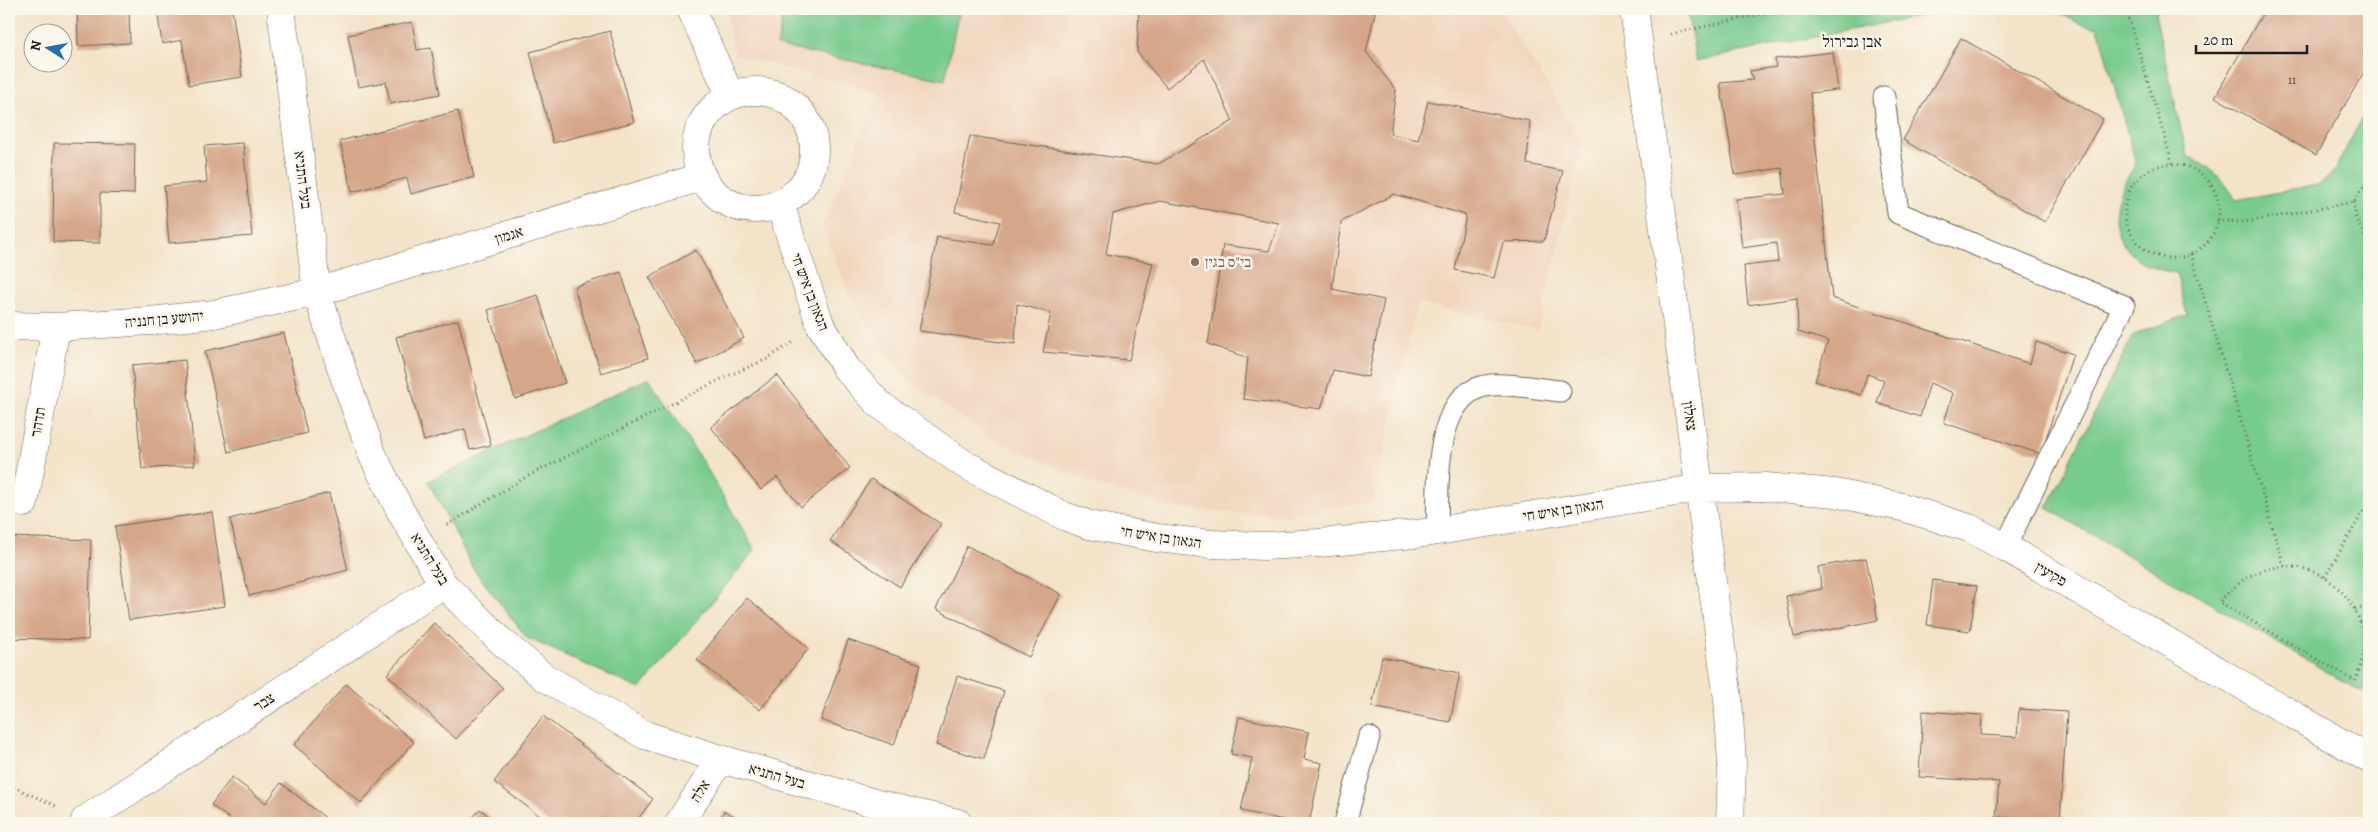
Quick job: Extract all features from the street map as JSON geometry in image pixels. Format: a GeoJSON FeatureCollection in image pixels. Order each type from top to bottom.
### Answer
{"type":"FeatureCollection","features":[{"type":"Feature","properties":{"kind":"street","name":"בעל התניא"},"geometry":{"type":"LineString","coordinates":[[281,9],[317,292],[372,454],[443,584],[501,641],[544,677],[645,735],[721,760],[874,803],[958,823]]}},
{"type":"Feature","properties":{"kind":"street"},"geometry":{"type":"LineString","coordinates":[[691,9],[730,96]]}},
{"type":"Feature","properties":{"kind":"street","name":"צאלון"},"geometry":{"type":"LineString","coordinates":[[1634,9],[1700,488],[1731,732],[1730,823]]}},
{"type":"Feature","properties":{"kind":"street"},"geometry":{"type":"LineString","coordinates":[[748,90],[767,91],[785,98],[799,110],[810,125],[815,144],[814,162],[807,180],[795,194],[780,205],[762,210],[744,209],[727,202],[712,192],[702,177],[696,158],[696,139],[703,121],[715,106],[730,96],[748,90]]}},
{"type":"Feature","properties":{"kind":"street","name":"אגמון"},"geometry":{"type":"LineString","coordinates":[[317,292],[702,177]]}},
{"type":"Feature","properties":{"kind":"street","name":"הגאון בן איש חי"},"geometry":{"type":"LineString","coordinates":[[780,205],[820,324],[846,368],[879,404],[964,464],[1064,516],[1089,525],[1184,542],[1256,546],[1346,542],[1437,531],[1700,488]]}},
{"type":"Feature","properties":{"kind":"street","name":"יהושע בן חנניה"},"geometry":{"type":"LineString","coordinates":[[9,326],[56,327],[150,321],[214,314],[317,292]]}},
{"type":"Feature","properties":{"kind":"street","name":"תדהר"},"geometry":{"type":"LineString","coordinates":[[9,501],[24,503],[56,327]]}},
{"type":"Feature","properties":{"kind":"street","name":"פקיעין"},"geometry":{"type":"LineString","coordinates":[[1700,488],[1800,489],[1869,499],[1969,528],[2005,547],[2369,759]]}},
{"type":"Feature","properties":{"kind":"street","name":"צבר"},"geometry":{"type":"LineString","coordinates":[[85,820],[443,584]]}},
{"type":"Feature","properties":{"kind":"street","name":"אלה"},"geometry":{"type":"LineString","coordinates":[[679,823],[721,760]]}},
{"type":"Feature","properties":{"kind":"lane"},"geometry":{"type":"LineString","coordinates":[[1884,97],[1898,213],[2124,306],[2005,547]]}},
{"type":"Feature","properties":{"kind":"lane"},"geometry":{"type":"LineString","coordinates":[[1437,531],[1441,448],[1446,426],[1454,408],[1468,393],[1490,384],[1560,391]]}},
{"type":"Feature","properties":{"kind":"lane"},"geometry":{"type":"LineString","coordinates":[[1345,823],[1369,737]]}},
{"type":"Feature","properties":{"kind":"path"},"geometry":{"type":"LineString","coordinates":[[1638,42],[1783,9]]}},
{"type":"Feature","properties":{"kind":"path"},"geometry":{"type":"LineString","coordinates":[[2126,9],[2173,165]]}},
{"type":"Feature","properties":{"kind":"path"},"geometry":{"type":"LineString","coordinates":[[2173,165],[2195,171],[2210,185],[2218,205],[2217,220],[2208,240],[2191,254],[2170,258],[2149,252],[2133,238],[2125,217],[2126,202],[2135,182],[2152,169],[2173,165]]}},
{"type":"Feature","properties":{"kind":"path"},"geometry":{"type":"LineString","coordinates":[[2369,177],[2354,202],[2356,220],[2369,244]]}},
{"type":"Feature","properties":{"kind":"path"},"geometry":{"type":"LineString","coordinates":[[2217,220],[2240,222],[2256,220],[2354,202]]}},
{"type":"Feature","properties":{"kind":"path"},"geometry":{"type":"LineString","coordinates":[[2191,254],[2284,566]]}},
{"type":"Feature","properties":{"kind":"path"},"geometry":{"type":"LineString","coordinates":[[419,542],[526,477],[723,378],[767,359],[820,324]]}},
{"type":"Feature","properties":{"kind":"path"},"geometry":{"type":"LineString","coordinates":[[2325,577],[2369,501]]}},
{"type":"Feature","properties":{"kind":"path"},"geometry":{"type":"LineString","coordinates":[[2284,566],[2306,569],[2325,577],[2342,591],[2355,609],[2362,631],[2363,655],[2355,681],[2219,602],[2239,582],[2261,570],[2284,566]]}},
{"type":"Feature","properties":{"kind":"path"},"geometry":{"type":"LineString","coordinates":[[2355,609],[2369,607]]}},
{"type":"Feature","properties":{"kind":"path"},"geometry":{"type":"LineString","coordinates":[[9,785],[85,820]]}},
{"type":"Feature","properties":{"kind":"shaded area","name":"בי\"ס בגין"},"geometry":{"type":"Polygon","coordinates":[[[726,9],[1500,9],[1583,143],[1538,330],[1417,303],[1373,501],[1284,516],[1177,509],[1091,483],[991,438],[905,378],[850,296],[822,227],[879,93],[734,54],[726,9]]]}},
{"type":"Feature","properties":{"kind":"green space"},"geometry":{"type":"Polygon","coordinates":[[[784,9],[959,9],[945,80],[777,46],[784,9]]]}},
{"type":"Feature","properties":{"kind":"green space"},"geometry":{"type":"Polygon","coordinates":[[[1687,9],[1954,9],[1696,61],[1687,9]]]}},
{"type":"Feature","properties":{"kind":"green space"},"geometry":{"type":"Polygon","coordinates":[[[2051,9],[2159,9],[2155,14],[2187,156],[2216,174],[2236,200],[2318,185],[2333,173],[2369,105],[2369,669],[2363,693],[2047,508],[2133,335],[2187,315],[2176,273],[2152,267],[2139,260],[2127,249],[2120,238],[2116,226],[2115,214],[2118,201],[2128,176],[2136,164],[2098,28],[2079,23],[2051,9]]]}},
{"type":"Feature","properties":{"kind":"green space"},"geometry":{"type":"Polygon","coordinates":[[[649,378],[707,469],[755,550],[640,689],[527,638],[474,570],[428,481],[649,378]]]}},
{"type":"Feature","properties":{"kind":"building"},"geometry":{"type":"Polygon","coordinates":[[[77,9],[129,9],[130,43],[78,46],[77,9]]]}},
{"type":"Feature","properties":{"kind":"building"},"geometry":{"type":"Polygon","coordinates":[[[157,9],[232,9],[242,77],[189,85],[182,40],[162,44],[157,9]]]}},
{"type":"Feature","properties":{"kind":"building"},"geometry":{"type":"Polygon","coordinates":[[[1139,9],[1376,9],[1366,52],[1396,90],[1390,134],[1418,140],[1428,101],[1530,121],[1527,164],[1563,171],[1544,241],[1503,242],[1494,278],[1455,270],[1466,215],[1394,194],[1341,222],[1332,289],[1384,300],[1368,377],[1333,370],[1321,409],[1243,399],[1248,358],[1208,344],[1223,245],[1269,251],[1279,223],[1160,201],[1113,214],[1106,254],[1153,263],[1129,360],[1043,352],[1051,313],[1017,304],[1015,344],[919,331],[937,237],[993,245],[1000,222],[955,212],[970,136],[1158,164],[1233,121],[1204,59],[1167,88],[1137,52],[1139,9]]]}},
{"type":"Feature","properties":{"kind":"building"},"geometry":{"type":"Polygon","coordinates":[[[2265,9],[2369,9],[2369,63],[2316,155],[2215,97],[2265,9]]]}},
{"type":"Feature","properties":{"kind":"building"},"geometry":{"type":"Polygon","coordinates":[[[412,22],[417,50],[431,48],[440,94],[390,104],[386,82],[358,87],[348,35],[412,22]]]}},
{"type":"Feature","properties":{"kind":"building"},"geometry":{"type":"Polygon","coordinates":[[[610,31],[634,122],[553,143],[530,52],[610,31]]]}},
{"type":"Feature","properties":{"kind":"building"},"geometry":{"type":"Polygon","coordinates":[[[1961,38],[2103,119],[2045,222],[1903,140],[1961,38]]]}},
{"type":"Feature","properties":{"kind":"building"},"geometry":{"type":"Polygon","coordinates":[[[1833,52],[1838,90],[1810,93],[1832,298],[2030,364],[2036,342],[2073,354],[2041,454],[1944,423],[1953,393],[1930,383],[1920,417],[1877,403],[1884,380],[1867,374],[1861,395],[1815,381],[1828,341],[1798,332],[1797,298],[1748,305],[1744,266],[1778,262],[1776,243],[1742,248],[1736,199],[1785,194],[1782,168],[1735,175],[1720,83],[1753,80],[1750,71],[1776,67],[1775,59],[1833,52]]]}},
{"type":"Feature","properties":{"kind":"building"},"geometry":{"type":"Polygon","coordinates":[[[458,111],[474,177],[411,194],[407,178],[352,192],[340,141],[458,111]]]}},
{"type":"Feature","properties":{"kind":"building"},"geometry":{"type":"Polygon","coordinates":[[[54,143],[135,144],[134,194],[100,193],[100,243],[53,242],[54,143]]]}},
{"type":"Feature","properties":{"kind":"building"},"geometry":{"type":"Polygon","coordinates":[[[243,143],[252,236],[169,243],[164,186],[207,182],[204,146],[243,143]]]}},
{"type":"Feature","properties":{"kind":"building"},"geometry":{"type":"Polygon","coordinates":[[[696,250],[744,338],[697,364],[649,277],[696,250]]]}},
{"type":"Feature","properties":{"kind":"building"},"geometry":{"type":"Polygon","coordinates":[[[621,272],[648,358],[601,373],[574,287],[621,272]]]}},
{"type":"Feature","properties":{"kind":"building"},"geometry":{"type":"Polygon","coordinates":[[[538,295],[565,383],[515,399],[488,310],[538,295]]]}},
{"type":"Feature","properties":{"kind":"building"},"geometry":{"type":"Polygon","coordinates":[[[458,320],[491,445],[470,450],[465,429],[424,441],[396,337],[458,320]]]}},
{"type":"Feature","properties":{"kind":"building"},"geometry":{"type":"Polygon","coordinates":[[[284,333],[307,433],[228,452],[205,351],[284,333]]]}},
{"type":"Feature","properties":{"kind":"building"},"geometry":{"type":"Polygon","coordinates":[[[185,360],[195,465],[142,469],[132,365],[185,360]]]}},
{"type":"Feature","properties":{"kind":"building"},"geometry":{"type":"Polygon","coordinates":[[[777,375],[850,468],[801,507],[777,477],[761,490],[711,427],[777,375]]]}},
{"type":"Feature","properties":{"kind":"building"},"geometry":{"type":"Polygon","coordinates":[[[871,479],[941,524],[900,587],[830,541],[871,479]]]}},
{"type":"Feature","properties":{"kind":"building"},"geometry":{"type":"Polygon","coordinates":[[[329,493],[348,570],[249,596],[230,519],[329,493]]]}},
{"type":"Feature","properties":{"kind":"building"},"geometry":{"type":"Polygon","coordinates":[[[212,512],[225,606],[129,620],[115,526],[212,512]]]}},
{"type":"Feature","properties":{"kind":"building"},"geometry":{"type":"Polygon","coordinates":[[[9,537],[91,540],[88,640],[9,638],[9,537]]]}},
{"type":"Feature","properties":{"kind":"building"},"geometry":{"type":"Polygon","coordinates":[[[967,546],[1061,594],[1029,657],[936,609],[967,546]]]}},
{"type":"Feature","properties":{"kind":"building"},"geometry":{"type":"Polygon","coordinates":[[[1866,558],[1878,620],[1794,637],[1786,596],[1822,589],[1818,567],[1866,558]]]}},
{"type":"Feature","properties":{"kind":"building"},"geometry":{"type":"Polygon","coordinates":[[[1933,580],[1977,586],[1970,631],[1927,625],[1933,580]]]}},
{"type":"Feature","properties":{"kind":"building"},"geometry":{"type":"Polygon","coordinates":[[[747,598],[809,648],[760,710],[697,660],[747,598]]]}},
{"type":"Feature","properties":{"kind":"building"},"geometry":{"type":"Polygon","coordinates":[[[434,623],[503,688],[456,739],[387,674],[434,623]]]}},
{"type":"Feature","properties":{"kind":"building"},"geometry":{"type":"Polygon","coordinates":[[[848,640],[921,664],[894,745],[821,720],[848,640]]]}},
{"type":"Feature","properties":{"kind":"building"},"geometry":{"type":"Polygon","coordinates":[[[1382,657],[1460,673],[1450,722],[1372,707],[1382,657]]]}},
{"type":"Feature","properties":{"kind":"building"},"geometry":{"type":"Polygon","coordinates":[[[957,676],[1004,691],[984,759],[936,745],[957,676]]]}},
{"type":"Feature","properties":{"kind":"building"},"geometry":{"type":"Polygon","coordinates":[[[346,684],[414,742],[361,803],[294,745],[346,684]]]}},
{"type":"Feature","properties":{"kind":"building"},"geometry":{"type":"Polygon","coordinates":[[[2019,709],[2067,712],[2060,822],[1996,817],[1999,782],[1919,777],[1923,711],[1982,715],[1981,735],[2017,737],[2019,709]]]}},
{"type":"Feature","properties":{"kind":"building"},"geometry":{"type":"Polygon","coordinates":[[[543,716],[653,799],[635,823],[549,823],[494,782],[543,716]]]}},
{"type":"Feature","properties":{"kind":"building"},"geometry":{"type":"Polygon","coordinates":[[[1239,717],[1309,732],[1304,759],[1322,763],[1309,823],[1298,823],[1241,811],[1252,758],[1231,754],[1239,717]]]}},
{"type":"Feature","properties":{"kind":"building"},"geometry":{"type":"Polygon","coordinates":[[[232,777],[266,803],[281,783],[332,823],[235,823],[211,805],[232,777]]]}},
{"type":"Feature","properties":{"kind":"building"},"geometry":{"type":"Polygon","coordinates":[[[480,809],[497,823],[468,823],[480,809]]]}},
{"type":"Feature","properties":{"kind":"building"},"geometry":{"type":"Polygon","coordinates":[[[724,811],[749,823],[718,823],[724,811]]]}},
{"type":"Feature","properties":{"kind":"place","name":"בי\"ס בגין"},"geometry":{"type":"Point","coordinates":[1195,262]}},
{"type":"Feature","properties":{"kind":"district","name":"אבן גבירול"},"geometry":{"type":"Point","coordinates":[1852,42]}}]}
